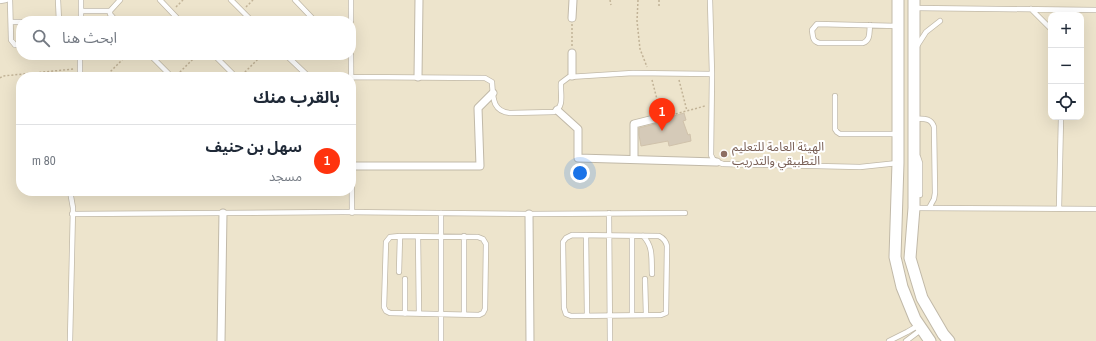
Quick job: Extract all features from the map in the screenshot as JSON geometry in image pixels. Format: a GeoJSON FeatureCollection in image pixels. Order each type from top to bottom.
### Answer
{"type":"FeatureCollection","features":[{"type":"Feature","properties":{"kind":"street"},"geometry":{"type":"LineString","coordinates":[[418,77],[419,0]]}},
{"type":"Feature","properties":{"kind":"street"},"geometry":{"type":"LineString","coordinates":[[572,18],[573,0]]}},
{"type":"Feature","properties":{"kind":"street"},"geometry":{"type":"LineString","coordinates":[[898,0],[898,163],[896,257],[902,287],[915,319],[930,341]]}},
{"type":"Feature","properties":{"kind":"street"},"geometry":{"type":"LineString","coordinates":[[913,4],[914,208],[910,258],[922,298],[942,334],[949,341]]}},
{"type":"Feature","properties":{"kind":"street"},"geometry":{"type":"LineString","coordinates":[[572,53],[572,76]]}},
{"type":"Feature","properties":{"kind":"street"},"geometry":{"type":"LineString","coordinates":[[356,166],[480,166],[478,108],[493,93]]}},
{"type":"Feature","properties":{"kind":"street"},"geometry":{"type":"LineString","coordinates":[[557,110],[578,129],[578,158],[716,162]]}},
{"type":"Feature","properties":{"kind":"street"},"geometry":{"type":"LineString","coordinates":[[634,159],[634,124],[662,117]]}},
{"type":"Feature","properties":{"kind":"street"},"geometry":{"type":"LineString","coordinates":[[221,341],[223,213]]}},
{"type":"Feature","properties":{"kind":"street"},"geometry":{"type":"LineString","coordinates":[[529,214],[530,341]]}},
{"type":"Feature","properties":{"kind":"lane"},"geometry":{"type":"LineString","coordinates":[[0,1],[6,0]]}},
{"type":"Feature","properties":{"kind":"lane"},"geometry":{"type":"LineString","coordinates":[[10,0],[12,42],[16,45]]}},
{"type":"Feature","properties":{"kind":"lane"},"geometry":{"type":"LineString","coordinates":[[58,0],[59,16]]}},
{"type":"Feature","properties":{"kind":"lane"},"geometry":{"type":"LineString","coordinates":[[81,0],[81,16]]}},
{"type":"Feature","properties":{"kind":"lane"},"geometry":{"type":"LineString","coordinates":[[81,11],[110,11],[120,0]]}},
{"type":"Feature","properties":{"kind":"lane"},"geometry":{"type":"LineString","coordinates":[[160,0],[175,16]]}},
{"type":"Feature","properties":{"kind":"lane"},"geometry":{"type":"LineString","coordinates":[[231,0],[247,16]]}},
{"type":"Feature","properties":{"kind":"lane"},"geometry":{"type":"LineString","coordinates":[[295,0],[310,16]]}},
{"type":"Feature","properties":{"kind":"lane"},"geometry":{"type":"LineString","coordinates":[[351,0],[351,16]]}},
{"type":"Feature","properties":{"kind":"lane"},"geometry":{"type":"LineString","coordinates":[[710,0],[712,74],[711,155],[716,162],[723,164],[860,167],[898,163]]}},
{"type":"Feature","properties":{"kind":"lane"},"geometry":{"type":"LineString","coordinates":[[913,4],[1096,10]]}},
{"type":"Feature","properties":{"kind":"lane"},"geometry":{"type":"LineString","coordinates":[[1030,9],[1048,26]]}},
{"type":"Feature","properties":{"kind":"lane"},"geometry":{"type":"LineString","coordinates":[[110,11],[112,16]]}},
{"type":"Feature","properties":{"kind":"lane"},"geometry":{"type":"LineString","coordinates":[[914,56],[918,44],[926,32],[940,21]]}},
{"type":"Feature","properties":{"kind":"lane"},"geometry":{"type":"LineString","coordinates":[[11,22],[16,22]]}},
{"type":"Feature","properties":{"kind":"lane"},"geometry":{"type":"LineString","coordinates":[[870,25],[868,41],[863,43],[819,43],[815,42],[813,39],[812,30],[817,24],[870,25],[898,26]]}},
{"type":"Feature","properties":{"kind":"lane"},"geometry":{"type":"LineString","coordinates":[[80,60],[80,72]]}},
{"type":"Feature","properties":{"kind":"lane"},"geometry":{"type":"LineString","coordinates":[[155,60],[168,72]]}},
{"type":"Feature","properties":{"kind":"lane"},"geometry":{"type":"LineString","coordinates":[[219,60],[231,72]]}},
{"type":"Feature","properties":{"kind":"lane"},"geometry":{"type":"LineString","coordinates":[[291,60],[303,72]]}},
{"type":"Feature","properties":{"kind":"lane"},"geometry":{"type":"LineString","coordinates":[[351,60],[352,72]]}},
{"type":"Feature","properties":{"kind":"lane"},"geometry":{"type":"LineString","coordinates":[[356,77],[484,78],[492,82],[494,103],[500,110],[506,113],[554,112],[561,104],[561,83],[572,76],[650,73],[712,74]]}},
{"type":"Feature","properties":{"kind":"lane"},"geometry":{"type":"LineString","coordinates":[[834,96],[835,129],[840,134],[897,134]]}},
{"type":"Feature","properties":{"kind":"lane"},"geometry":{"type":"LineString","coordinates":[[914,119],[928,119],[934,126],[934,199],[929,208]]}},
{"type":"Feature","properties":{"kind":"lane"},"geometry":{"type":"LineString","coordinates":[[1059,208],[1061,120]]}},
{"type":"Feature","properties":{"kind":"lane"},"geometry":{"type":"LineString","coordinates":[[914,150],[920,163],[920,196]]}},
{"type":"Feature","properties":{"kind":"lane"},"geometry":{"type":"LineString","coordinates":[[70,341],[71,196]]}},
{"type":"Feature","properties":{"kind":"lane"},"geometry":{"type":"LineString","coordinates":[[352,196],[352,213]]}},
{"type":"Feature","properties":{"kind":"lane"},"geometry":{"type":"LineString","coordinates":[[914,208],[1096,209]]}},
{"type":"Feature","properties":{"kind":"lane"},"geometry":{"type":"LineString","coordinates":[[441,213],[441,341]]}},
{"type":"Feature","properties":{"kind":"lane"},"geometry":{"type":"LineString","coordinates":[[609,213],[610,341]]}},
{"type":"Feature","properties":{"kind":"lane"},"geometry":{"type":"LineString","coordinates":[[72,214],[685,213]]}},
{"type":"Feature","properties":{"kind":"lane"},"geometry":{"type":"LineString","coordinates":[[570,235],[610,235],[659,236],[665,240],[667,246],[666,311],[661,315],[587,316],[568,315],[564,311],[564,242],[570,235]]}},
{"type":"Feature","properties":{"kind":"lane"},"geometry":{"type":"LineString","coordinates":[[586,235],[587,316]]}},
{"type":"Feature","properties":{"kind":"lane"},"geometry":{"type":"LineString","coordinates":[[399,272],[400,236]]}},
{"type":"Feature","properties":{"kind":"lane"},"geometry":{"type":"LineString","coordinates":[[418,236],[419,314]]}},
{"type":"Feature","properties":{"kind":"lane"},"geometry":{"type":"LineString","coordinates":[[441,236],[481,237],[485,241],[484,312],[482,315],[405,314],[386,312],[384,307],[386,242],[390,237],[441,236]]}},
{"type":"Feature","properties":{"kind":"lane"},"geometry":{"type":"LineString","coordinates":[[464,236],[464,315]]}},
{"type":"Feature","properties":{"kind":"lane"},"geometry":{"type":"LineString","coordinates":[[632,236],[632,315]]}},
{"type":"Feature","properties":{"kind":"lane"},"geometry":{"type":"LineString","coordinates":[[643,236],[651,248],[652,274]]}},
{"type":"Feature","properties":{"kind":"lane"},"geometry":{"type":"LineString","coordinates":[[645,278],[646,315]]}},
{"type":"Feature","properties":{"kind":"lane"},"geometry":{"type":"LineString","coordinates":[[405,279],[405,314]]}},
{"type":"Feature","properties":{"kind":"lane"},"geometry":{"type":"LineString","coordinates":[[889,341],[920,327]]}},
{"type":"Feature","properties":{"kind":"lane"},"geometry":{"type":"LineString","coordinates":[[906,341],[920,327]]}},
{"type":"Feature","properties":{"kind":"path"},"geometry":{"type":"LineString","coordinates":[[610,0],[611,5]]}},
{"type":"Feature","properties":{"kind":"path"},"geometry":{"type":"LineString","coordinates":[[638,0],[637,21],[640,49],[650,73],[662,117],[712,104]]}},
{"type":"Feature","properties":{"kind":"path"},"geometry":{"type":"LineString","coordinates":[[659,0],[659,7]]}},
{"type":"Feature","properties":{"kind":"path"},"geometry":{"type":"LineString","coordinates":[[572,18],[572,53]]}},
{"type":"Feature","properties":{"kind":"path"},"geometry":{"type":"LineString","coordinates":[[110,72],[122,60]]}},
{"type":"Feature","properties":{"kind":"path"},"geometry":{"type":"LineString","coordinates":[[178,72],[192,60]]}},
{"type":"Feature","properties":{"kind":"path"},"geometry":{"type":"LineString","coordinates":[[245,72],[257,60]]}},
{"type":"Feature","properties":{"kind":"path"},"geometry":{"type":"LineString","coordinates":[[42,72],[80,68]]}},
{"type":"Feature","properties":{"kind":"path"},"geometry":{"type":"LineString","coordinates":[[677,73],[686,111]]}},
{"type":"Feature","properties":{"kind":"path"},"geometry":{"type":"LineString","coordinates":[[0,78],[3,76],[16,75]]}},
{"type":"Feature","properties":{"kind":"shaded area","name":"الهيئة العامة للتعليم التطبيقي والتدريب"},"geometry":{"type":"Polygon","coordinates":[[[0,0],[1096,0],[1096,341],[0,341],[0,0]]]}},
{"type":"Feature","properties":{"kind":"building"},"geometry":{"type":"Polygon","coordinates":[[[684,113],[686,120],[683,121],[688,135],[690,134],[691,141],[669,146],[668,141],[641,146],[639,128],[663,122],[667,118],[684,113]]]}},
{"type":"Feature","properties":{"kind":"place","name":"سهل بن حنيف"},"geometry":{"type":"Point","coordinates":[662,131]}},
{"type":"Feature","properties":{"kind":"place","name":"الهيئة العامة للتعليم التطبيقي والتدريب"},"geometry":{"type":"Point","coordinates":[724,154]}}]}
